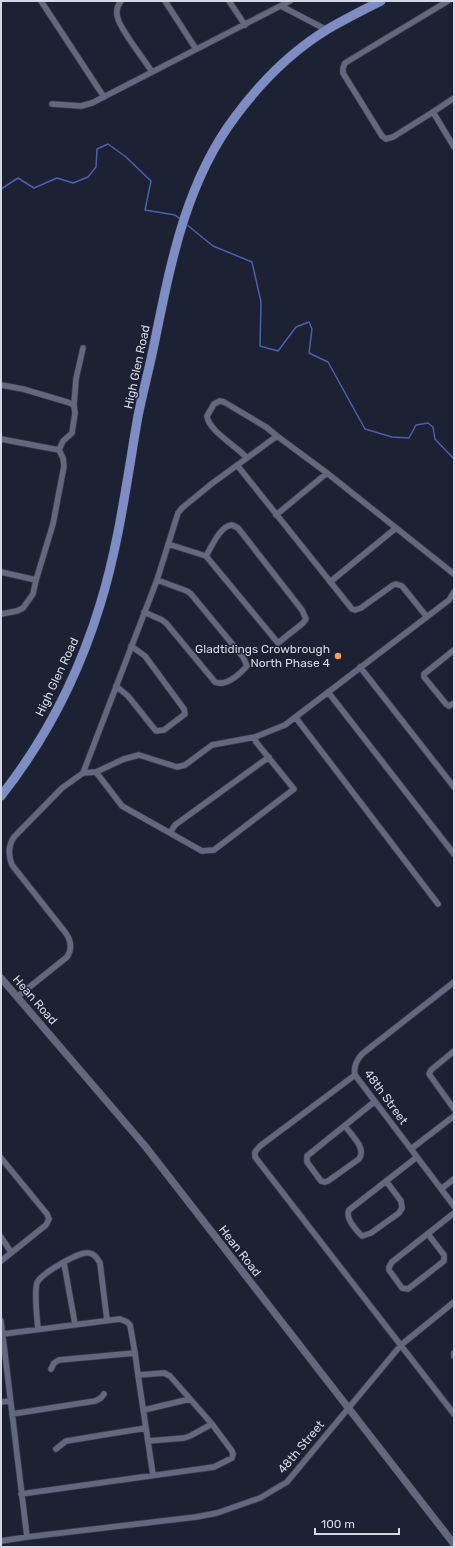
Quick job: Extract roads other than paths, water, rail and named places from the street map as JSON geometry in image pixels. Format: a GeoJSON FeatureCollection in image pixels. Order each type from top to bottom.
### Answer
{"type":"FeatureCollection","features":[{"type":"Feature","properties":{"kind":"main road","name":"High Glen Road"},"geometry":{"type":"LineString","coordinates":[[1,796],[18,773],[51,721],[71,682],[82,656],[100,605],[117,532],[139,413],[173,256],[182,224],[206,165],[234,118],[258,88],[281,66],[327,30],[380,1]]}},
{"type":"Feature","properties":{"kind":"street"},"geometry":{"type":"LineString","coordinates":[[41,1],[104,97]]}},
{"type":"Feature","properties":{"kind":"street"},"geometry":{"type":"LineString","coordinates":[[121,1],[117,8],[120,24],[152,72]]}},
{"type":"Feature","properties":{"kind":"street"},"geometry":{"type":"LineString","coordinates":[[165,1],[196,49]]}},
{"type":"Feature","properties":{"kind":"street"},"geometry":{"type":"LineString","coordinates":[[229,1],[245,25]]}},
{"type":"Feature","properties":{"kind":"street"},"geometry":{"type":"LineString","coordinates":[[52,104],[81,106],[104,97],[289,1]]}},
{"type":"Feature","properties":{"kind":"street"},"geometry":{"type":"LineString","coordinates":[[448,1],[345,63],[343,73],[382,136],[386,139],[393,137],[454,98]]}},
{"type":"Feature","properties":{"kind":"street"},"geometry":{"type":"LineString","coordinates":[[281,6],[327,30]]}},
{"type":"Feature","properties":{"kind":"street"},"geometry":{"type":"LineString","coordinates":[[433,112],[454,147]]}},
{"type":"Feature","properties":{"kind":"street"},"geometry":{"type":"LineString","coordinates":[[59,450],[63,441],[72,433],[75,413],[74,405],[76,379],[83,348]]}},
{"type":"Feature","properties":{"kind":"street"},"geometry":{"type":"LineString","coordinates":[[1,385],[23,389],[74,405]]}},
{"type":"Feature","properties":{"kind":"street"},"geometry":{"type":"LineString","coordinates":[[246,458],[240,450],[209,424],[207,416],[214,404],[220,401],[224,402],[266,427],[327,473],[454,574]]}},
{"type":"Feature","properties":{"kind":"street"},"geometry":{"type":"LineString","coordinates":[[83,773],[157,580],[178,513],[182,508],[246,458],[277,436]]}},
{"type":"Feature","properties":{"kind":"street"},"geometry":{"type":"LineString","coordinates":[[1,439],[59,450]]}},
{"type":"Feature","properties":{"kind":"street"},"geometry":{"type":"LineString","coordinates":[[1,614],[23,608],[33,594],[53,524],[64,466],[63,458],[59,450]]}},
{"type":"Feature","properties":{"kind":"street"},"geometry":{"type":"LineString","coordinates":[[237,465],[347,605],[355,610],[361,608],[392,585],[399,585],[427,617]]}},
{"type":"Feature","properties":{"kind":"street"},"geometry":{"type":"LineString","coordinates":[[276,515],[327,473]]}},
{"type":"Feature","properties":{"kind":"street"},"geometry":{"type":"LineString","coordinates":[[168,544],[206,556],[278,643],[306,619],[302,610],[238,528],[232,525],[225,528],[214,542],[206,556]]}},
{"type":"Feature","properties":{"kind":"street"},"geometry":{"type":"LineString","coordinates":[[330,582],[396,528]]}},
{"type":"Feature","properties":{"kind":"street"},"geometry":{"type":"LineString","coordinates":[[1,572],[36,580]]}},
{"type":"Feature","properties":{"kind":"street"},"geometry":{"type":"LineString","coordinates":[[144,612],[166,623],[215,682],[223,684],[227,682],[247,666],[243,657],[191,594],[187,591],[157,580]]}},
{"type":"Feature","properties":{"kind":"street"},"geometry":{"type":"LineString","coordinates":[[17,997],[68,957],[71,948],[68,936],[12,865],[9,858],[10,842],[62,788],[83,773],[96,772],[124,759],[139,756],[177,767],[185,765],[212,746],[255,737],[285,726],[449,600],[454,592]]}},
{"type":"Feature","properties":{"kind":"street"},"geometry":{"type":"LineString","coordinates":[[116,686],[128,696],[156,731],[164,730],[185,714],[184,708],[145,656],[131,646]]}},
{"type":"Feature","properties":{"kind":"street"},"geometry":{"type":"LineString","coordinates":[[454,650],[424,674],[424,676],[446,704],[449,706],[454,703]]}},
{"type":"Feature","properties":{"kind":"street"},"geometry":{"type":"LineString","coordinates":[[360,667],[454,787]]}},
{"type":"Feature","properties":{"kind":"street"},"geometry":{"type":"LineString","coordinates":[[328,692],[454,854]]}},
{"type":"Feature","properties":{"kind":"street"},"geometry":{"type":"LineString","coordinates":[[296,718],[438,904]]}},
{"type":"Feature","properties":{"kind":"street"},"geometry":{"type":"LineString","coordinates":[[96,772],[122,806],[202,851],[214,850],[294,789],[256,742],[255,737]]}},
{"type":"Feature","properties":{"kind":"street"},"geometry":{"type":"LineString","coordinates":[[170,833],[175,825],[269,757]]}},
{"type":"Feature","properties":{"kind":"street","name":"Hean Road"},"geometry":{"type":"LineString","coordinates":[[1,978],[145,1146],[454,1544]]}},
{"type":"Feature","properties":{"kind":"street","name":"48th Street"},"geometry":{"type":"LineString","coordinates":[[454,982],[362,1054],[355,1064],[354,1072],[374,1102],[454,1206]]}},
{"type":"Feature","properties":{"kind":"street"},"geometry":{"type":"LineString","coordinates":[[454,1051],[431,1070],[429,1074],[454,1109]]}},
{"type":"Feature","properties":{"kind":"street"},"geometry":{"type":"LineString","coordinates":[[355,1075],[260,1146],[255,1152],[255,1157],[454,1414]]}},
{"type":"Feature","properties":{"kind":"street"},"geometry":{"type":"LineString","coordinates":[[345,1126],[361,1148],[361,1156],[328,1181],[321,1181],[307,1162],[307,1156],[374,1102]]}},
{"type":"Feature","properties":{"kind":"street"},"geometry":{"type":"LineString","coordinates":[[411,1149],[454,1116]]}},
{"type":"Feature","properties":{"kind":"street"},"geometry":{"type":"LineString","coordinates":[[386,1181],[401,1201],[402,1208],[399,1212],[371,1233],[362,1236],[348,1217],[347,1213],[352,1207],[417,1157]]}},
{"type":"Feature","properties":{"kind":"street"},"geometry":{"type":"LineString","coordinates":[[1,1158],[48,1217],[46,1225],[1,1261]]}},
{"type":"Feature","properties":{"kind":"street"},"geometry":{"type":"LineString","coordinates":[[441,1189],[454,1178]]}},
{"type":"Feature","properties":{"kind":"street"},"geometry":{"type":"LineString","coordinates":[[428,1234],[444,1255],[444,1261],[408,1289],[405,1289],[400,1286],[389,1270],[392,1262],[454,1213]]}},
{"type":"Feature","properties":{"kind":"street"},"geometry":{"type":"LineString","coordinates":[[1,1238],[11,1252]]}},
{"type":"Feature","properties":{"kind":"street"},"geometry":{"type":"LineString","coordinates":[[38,1329],[37,1283],[41,1277],[74,1256],[85,1252],[91,1253],[100,1263],[107,1320]]}},
{"type":"Feature","properties":{"kind":"street"},"geometry":{"type":"LineString","coordinates":[[64,1263],[75,1324]]}},
{"type":"Feature","properties":{"kind":"street","name":"48th Street"},"geometry":{"type":"LineString","coordinates":[[1,1541],[196,1517],[224,1511],[260,1498],[287,1482],[401,1345],[454,1302]]}},
{"type":"Feature","properties":{"kind":"street"},"geometry":{"type":"LineString","coordinates":[[3,1334],[107,1320],[120,1319],[127,1322],[130,1325],[135,1353],[153,1475]]}},
{"type":"Feature","properties":{"kind":"street"},"geometry":{"type":"LineString","coordinates":[[1,1321],[4,1367],[12,1414],[27,1537]]}},
{"type":"Feature","properties":{"kind":"street"},"geometry":{"type":"LineString","coordinates":[[52,1369],[54,1363],[59,1360],[135,1353]]}},
{"type":"Feature","properties":{"kind":"street"},"geometry":{"type":"LineString","coordinates":[[21,1494],[214,1467],[232,1458],[232,1451],[212,1424],[168,1374],[138,1375]]}},
{"type":"Feature","properties":{"kind":"street"},"geometry":{"type":"LineString","coordinates":[[12,1414],[95,1401],[101,1398],[104,1394]]}},
{"type":"Feature","properties":{"kind":"street"},"geometry":{"type":"LineString","coordinates":[[144,1410],[190,1399]]}},
{"type":"Feature","properties":{"kind":"street"},"geometry":{"type":"LineString","coordinates":[[1,1402],[10,1401]]}},
{"type":"Feature","properties":{"kind":"street"},"geometry":{"type":"LineString","coordinates":[[148,1441],[184,1438],[212,1424]]}},
{"type":"Feature","properties":{"kind":"street"},"geometry":{"type":"LineString","coordinates":[[56,1449],[66,1441],[146,1428]]}},
{"type":"Feature","properties":{"kind":"waterway"},"geometry":{"type":"LineString","coordinates":[[1,189],[18,178],[34,188],[57,178],[73,183],[88,177],[96,167],[97,149],[108,144],[126,157],[151,181],[145,210],[175,215],[180,219]]}},
{"type":"Feature","properties":{"kind":"waterway"},"geometry":{"type":"LineString","coordinates":[[186,224],[213,246],[252,262],[261,302],[260,346],[278,351],[296,327],[309,322],[312,329],[309,353],[328,362],[365,429],[392,437],[409,438],[416,425],[428,423],[433,427],[435,439],[454,459]]}},
{"type":"Feature","properties":{"kind":"place","name":"Gladtidings Crowbrough North Phase 4"},"geometry":{"type":"Point","coordinates":[338,656]}}]}
